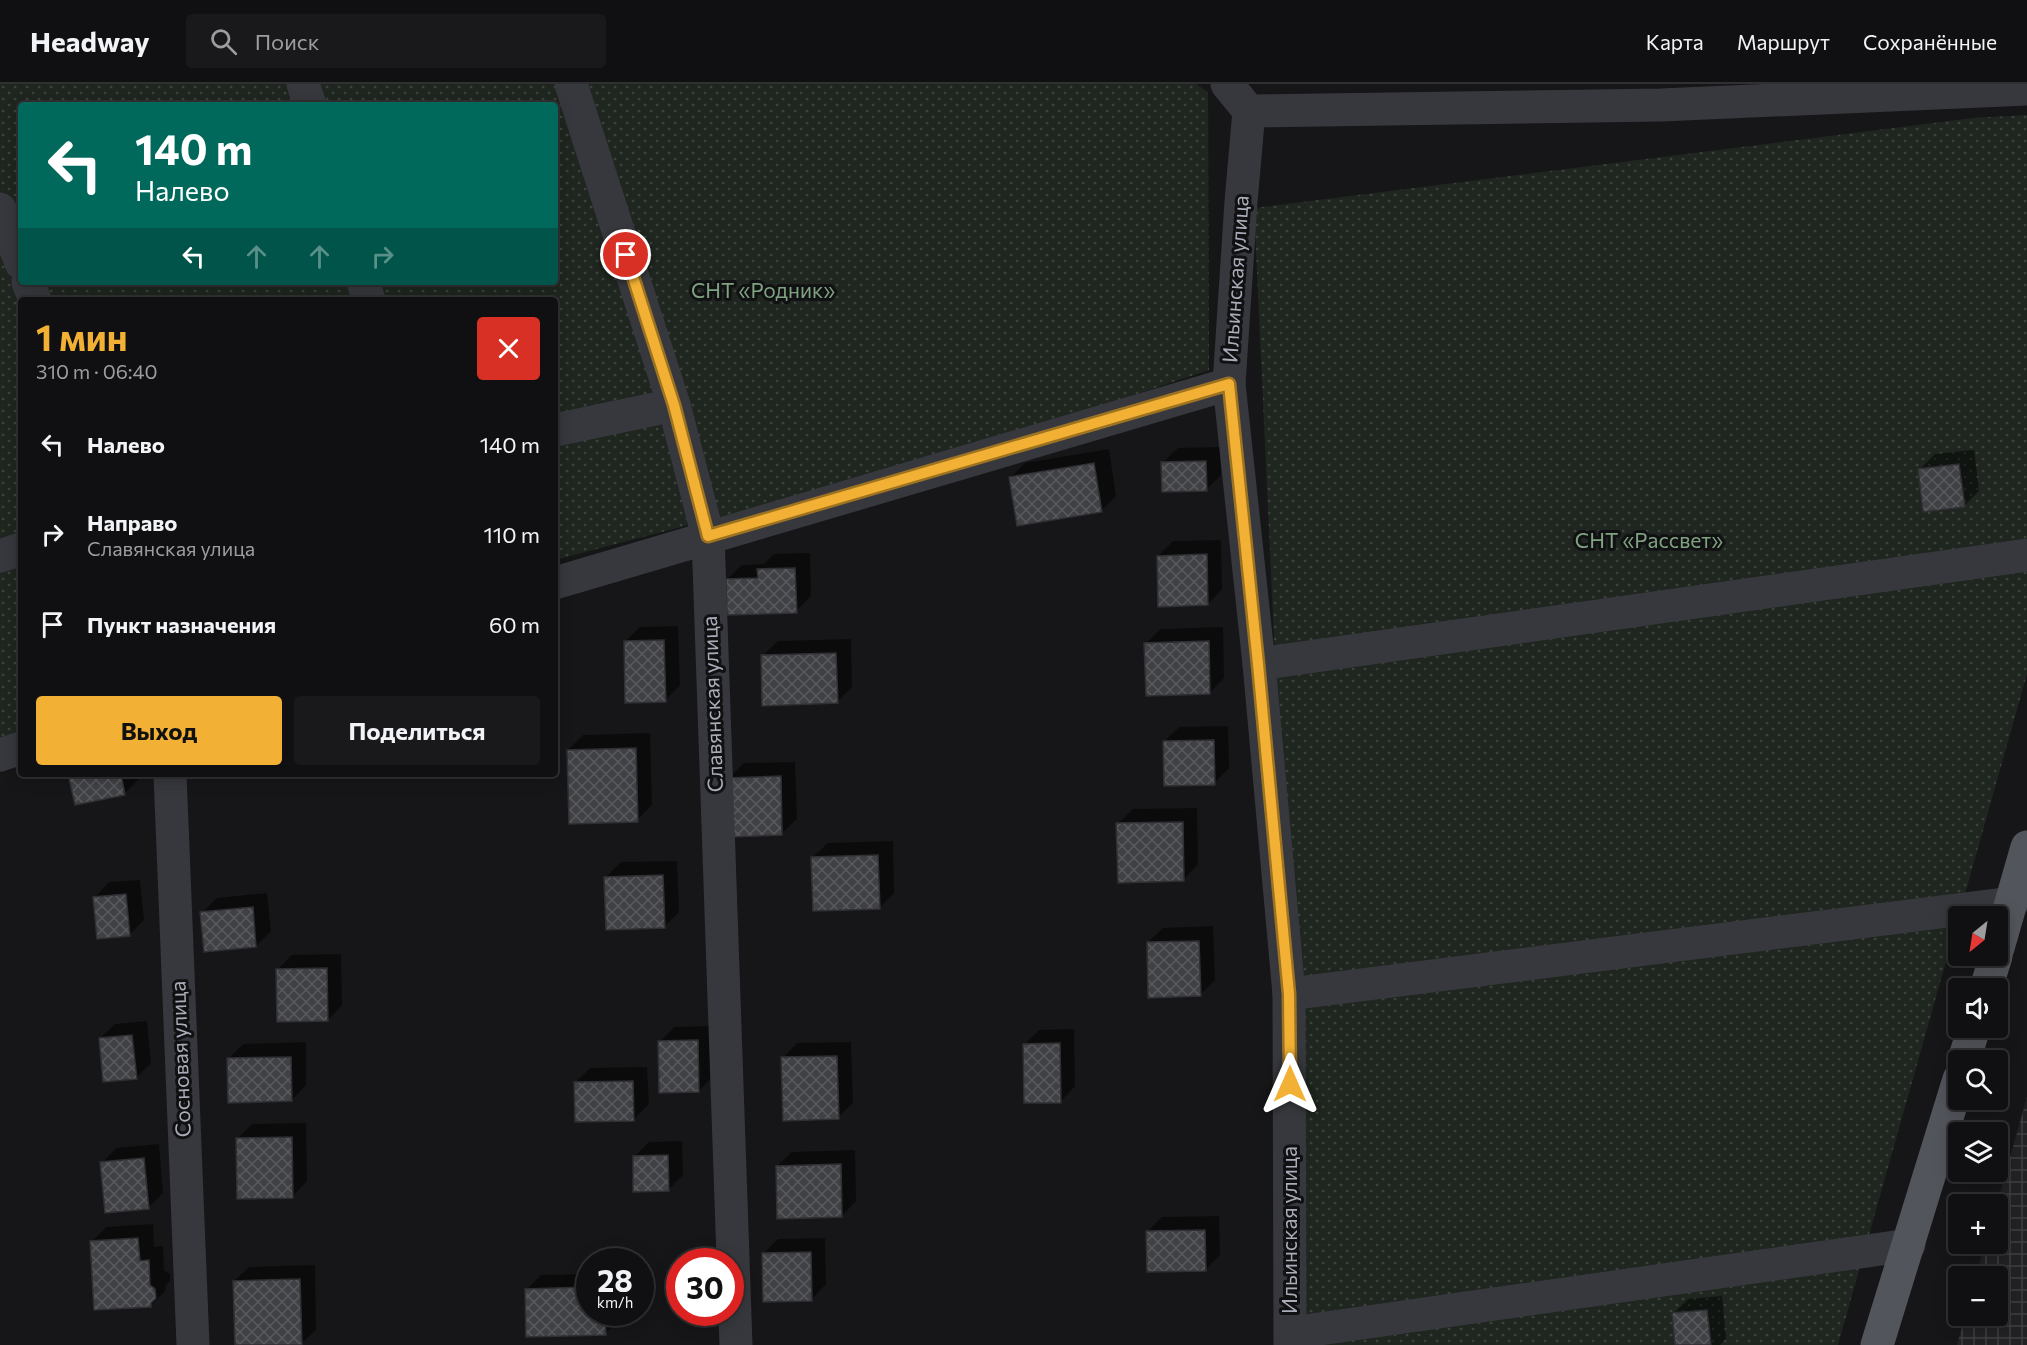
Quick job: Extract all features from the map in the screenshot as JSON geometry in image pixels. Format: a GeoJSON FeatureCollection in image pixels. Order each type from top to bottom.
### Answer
{"type":"FeatureCollection","features":[{"type":"Feature","properties":{"kind":"main road"},"geometry":{"type":"LineString","coordinates":[[2008,916],[2027,847]]}},
{"type":"Feature","properties":{"kind":"main road"},"geometry":{"type":"LineString","coordinates":[[1877,1345],[1950,1110]]}},
{"type":"Feature","properties":{"kind":"street"},"geometry":{"type":"LineString","coordinates":[[303,84],[309,102]]}},
{"type":"Feature","properties":{"kind":"street","name":"Славянская улица"},"geometry":{"type":"LineString","coordinates":[[571,84],[674,405],[708,536],[736,1345]]}},
{"type":"Feature","properties":{"kind":"street"},"geometry":{"type":"LineString","coordinates":[[1227,84],[1249,111],[1661,95],[2027,89]]}},
{"type":"Feature","properties":{"kind":"street","name":"Ильинская улица"},"geometry":{"type":"LineString","coordinates":[[1249,111],[1229,384],[1289,994],[1290,1339]]}},
{"type":"Feature","properties":{"kind":"street"},"geometry":{"type":"LineString","coordinates":[[0,209],[18,255]]}},
{"type":"Feature","properties":{"kind":"street"},"geometry":{"type":"LineString","coordinates":[[558,582],[1229,384]]}},
{"type":"Feature","properties":{"kind":"street"},"geometry":{"type":"LineString","coordinates":[[558,429],[674,405]]}},
{"type":"Feature","properties":{"kind":"street"},"geometry":{"type":"LineString","coordinates":[[0,556],[18,550]]}},
{"type":"Feature","properties":{"kind":"street"},"geometry":{"type":"LineString","coordinates":[[1258,664],[2027,555]]}},
{"type":"Feature","properties":{"kind":"street"},"geometry":{"type":"LineString","coordinates":[[0,754],[18,749]]}},
{"type":"Feature","properties":{"kind":"street","name":"Сосновая улица"},"geometry":{"type":"LineString","coordinates":[[170,777],[193,1345]]}},
{"type":"Feature","properties":{"kind":"street"},"geometry":{"type":"LineString","coordinates":[[1289,994],[2012,903]]}},
{"type":"Feature","properties":{"kind":"street"},"geometry":{"type":"LineString","coordinates":[[1290,1339],[1909,1245]]}},
{"type":"Feature","properties":{"kind":"shaded area"},"geometry":{"type":"Polygon","coordinates":[[[2027,1097],[2027,1345],[1957,1345],[1962,1326],[2008,1326],[2008,1266],[1979,1266],[1982,1254],[2008,1254],[2008,1194],[2000,1194],[2003,1182],[2008,1182],[2008,1165],[2027,1097]]]}},
{"type":"Feature","properties":{"kind":"green space","name":"СНТ «Родник»"},"geometry":{"type":"Polygon","coordinates":[[[0,84],[1196,84],[1208,92],[1209,370],[945,458],[558,559],[558,297],[18,297],[18,733],[0,739],[0,84]]]}},
{"type":"Feature","properties":{"kind":"green space","name":"СНТ «Рассвет»"},"geometry":{"type":"Polygon","coordinates":[[[2027,115],[2027,674],[1962,906],[1948,906],[1948,954],[1838,1345],[1302,1345],[1276,681],[1254,208],[1973,118],[2027,115]]]}},
{"type":"Feature","properties":{"kind":"building"},"geometry":{"type":"Polygon","coordinates":[[[1206,461],[1207,491],[1162,492],[1161,462],[1206,461]]]}},
{"type":"Feature","properties":{"kind":"building"},"geometry":{"type":"Polygon","coordinates":[[[1094,463],[1102,512],[1017,526],[1009,477],[1094,463]]]}},
{"type":"Feature","properties":{"kind":"building"},"geometry":{"type":"Polygon","coordinates":[[[1959,464],[1965,507],[1923,512],[1918,469],[1959,464]]]}},
{"type":"Feature","properties":{"kind":"building"},"geometry":{"type":"Polygon","coordinates":[[[1207,554],[1208,605],[1158,607],[1157,556],[1207,554]]]}},
{"type":"Feature","properties":{"kind":"building"},"geometry":{"type":"Polygon","coordinates":[[[795,568],[797,613],[727,615],[726,579],[758,578],[757,569],[795,568]]]}},
{"type":"Feature","properties":{"kind":"building"},"geometry":{"type":"Polygon","coordinates":[[[664,640],[666,702],[625,703],[624,641],[664,640]]]}},
{"type":"Feature","properties":{"kind":"building"},"geometry":{"type":"Polygon","coordinates":[[[1209,641],[1210,694],[1146,696],[1144,643],[1209,641]]]}},
{"type":"Feature","properties":{"kind":"building"},"geometry":{"type":"Polygon","coordinates":[[[836,653],[838,703],[762,706],[761,655],[836,653]]]}},
{"type":"Feature","properties":{"kind":"building"},"geometry":{"type":"Polygon","coordinates":[[[1214,740],[1215,785],[1164,786],[1163,741],[1214,740]]]}},
{"type":"Feature","properties":{"kind":"building"},"geometry":{"type":"Polygon","coordinates":[[[636,748],[638,822],[569,824],[567,750],[636,748]]]}},
{"type":"Feature","properties":{"kind":"building"},"geometry":{"type":"Polygon","coordinates":[[[781,776],[782,835],[729,837],[727,778],[781,776]]]}},
{"type":"Feature","properties":{"kind":"building"},"geometry":{"type":"Polygon","coordinates":[[[69,777],[122,777],[125,795],[75,805],[69,777]]]}},
{"type":"Feature","properties":{"kind":"building"},"geometry":{"type":"Polygon","coordinates":[[[1183,822],[1184,881],[1118,883],[1116,823],[1183,822]]]}},
{"type":"Feature","properties":{"kind":"building"},"geometry":{"type":"Polygon","coordinates":[[[878,855],[880,909],[813,911],[811,857],[878,855]]]}},
{"type":"Feature","properties":{"kind":"building"},"geometry":{"type":"Polygon","coordinates":[[[663,875],[665,928],[606,930],[604,877],[663,875]]]}},
{"type":"Feature","properties":{"kind":"building"},"geometry":{"type":"Polygon","coordinates":[[[126,894],[130,936],[97,939],[93,897],[126,894]]]}},
{"type":"Feature","properties":{"kind":"building"},"geometry":{"type":"Polygon","coordinates":[[[253,907],[256,947],[204,952],[200,912],[253,907]]]}},
{"type":"Feature","properties":{"kind":"building"},"geometry":{"type":"Polygon","coordinates":[[[1199,941],[1201,996],[1148,998],[1147,942],[1199,941]]]}},
{"type":"Feature","properties":{"kind":"building"},"geometry":{"type":"Polygon","coordinates":[[[327,968],[328,1021],[277,1022],[276,969],[327,968]]]}},
{"type":"Feature","properties":{"kind":"building"},"geometry":{"type":"Polygon","coordinates":[[[132,1035],[137,1079],[103,1082],[99,1038],[132,1035]]]}},
{"type":"Feature","properties":{"kind":"building"},"geometry":{"type":"Polygon","coordinates":[[[698,1040],[699,1092],[659,1093],[658,1041],[698,1040]]]}},
{"type":"Feature","properties":{"kind":"building"},"geometry":{"type":"Polygon","coordinates":[[[1060,1043],[1061,1103],[1024,1103],[1023,1044],[1060,1043]]]}},
{"type":"Feature","properties":{"kind":"building"},"geometry":{"type":"Polygon","coordinates":[[[837,1056],[839,1119],[783,1121],[781,1057],[837,1056]]]}},
{"type":"Feature","properties":{"kind":"building"},"geometry":{"type":"Polygon","coordinates":[[[291,1057],[292,1101],[228,1103],[227,1058],[291,1057]]]}},
{"type":"Feature","properties":{"kind":"building"},"geometry":{"type":"Polygon","coordinates":[[[633,1081],[634,1121],[575,1122],[574,1082],[633,1081]]]}},
{"type":"Feature","properties":{"kind":"building"},"geometry":{"type":"Polygon","coordinates":[[[292,1137],[293,1198],[237,1199],[236,1138],[292,1137]]]}},
{"type":"Feature","properties":{"kind":"building"},"geometry":{"type":"Polygon","coordinates":[[[668,1155],[669,1191],[633,1192],[633,1156],[668,1155]]]}},
{"type":"Feature","properties":{"kind":"building"},"geometry":{"type":"Polygon","coordinates":[[[144,1158],[149,1209],[105,1213],[100,1162],[144,1158]]]}},
{"type":"Feature","properties":{"kind":"building"},"geometry":{"type":"Polygon","coordinates":[[[841,1164],[842,1217],[777,1219],[776,1166],[841,1164]]]}},
{"type":"Feature","properties":{"kind":"building"},"geometry":{"type":"Polygon","coordinates":[[[1205,1230],[1206,1271],[1147,1272],[1146,1231],[1205,1230]]]}},
{"type":"Feature","properties":{"kind":"building"},"geometry":{"type":"Polygon","coordinates":[[[138,1238],[140,1261],[149,1260],[150,1285],[155,1289],[156,1298],[151,1303],[151,1307],[94,1310],[90,1241],[138,1238]]]}},
{"type":"Feature","properties":{"kind":"building"},"geometry":{"type":"Polygon","coordinates":[[[811,1252],[812,1301],[763,1302],[762,1253],[811,1252]]]}},
{"type":"Feature","properties":{"kind":"building"},"geometry":{"type":"Polygon","coordinates":[[[300,1279],[302,1345],[235,1345],[233,1281],[300,1279]]]}},
{"type":"Feature","properties":{"kind":"building"},"geometry":{"type":"Polygon","coordinates":[[[576,1287],[576,1326],[606,1326],[606,1335],[526,1337],[525,1289],[576,1287]]]}},
{"type":"Feature","properties":{"kind":"building"},"geometry":{"type":"Polygon","coordinates":[[[1707,1310],[1711,1345],[1675,1345],[1672,1313],[1707,1310]]]}},
{"type":"Feature","properties":{"kind":"route"},"geometry":{"type":"LineString","coordinates":[[626,255],[674,405],[708,536],[1229,384],[1289,994],[1290,1084]]}}]}
